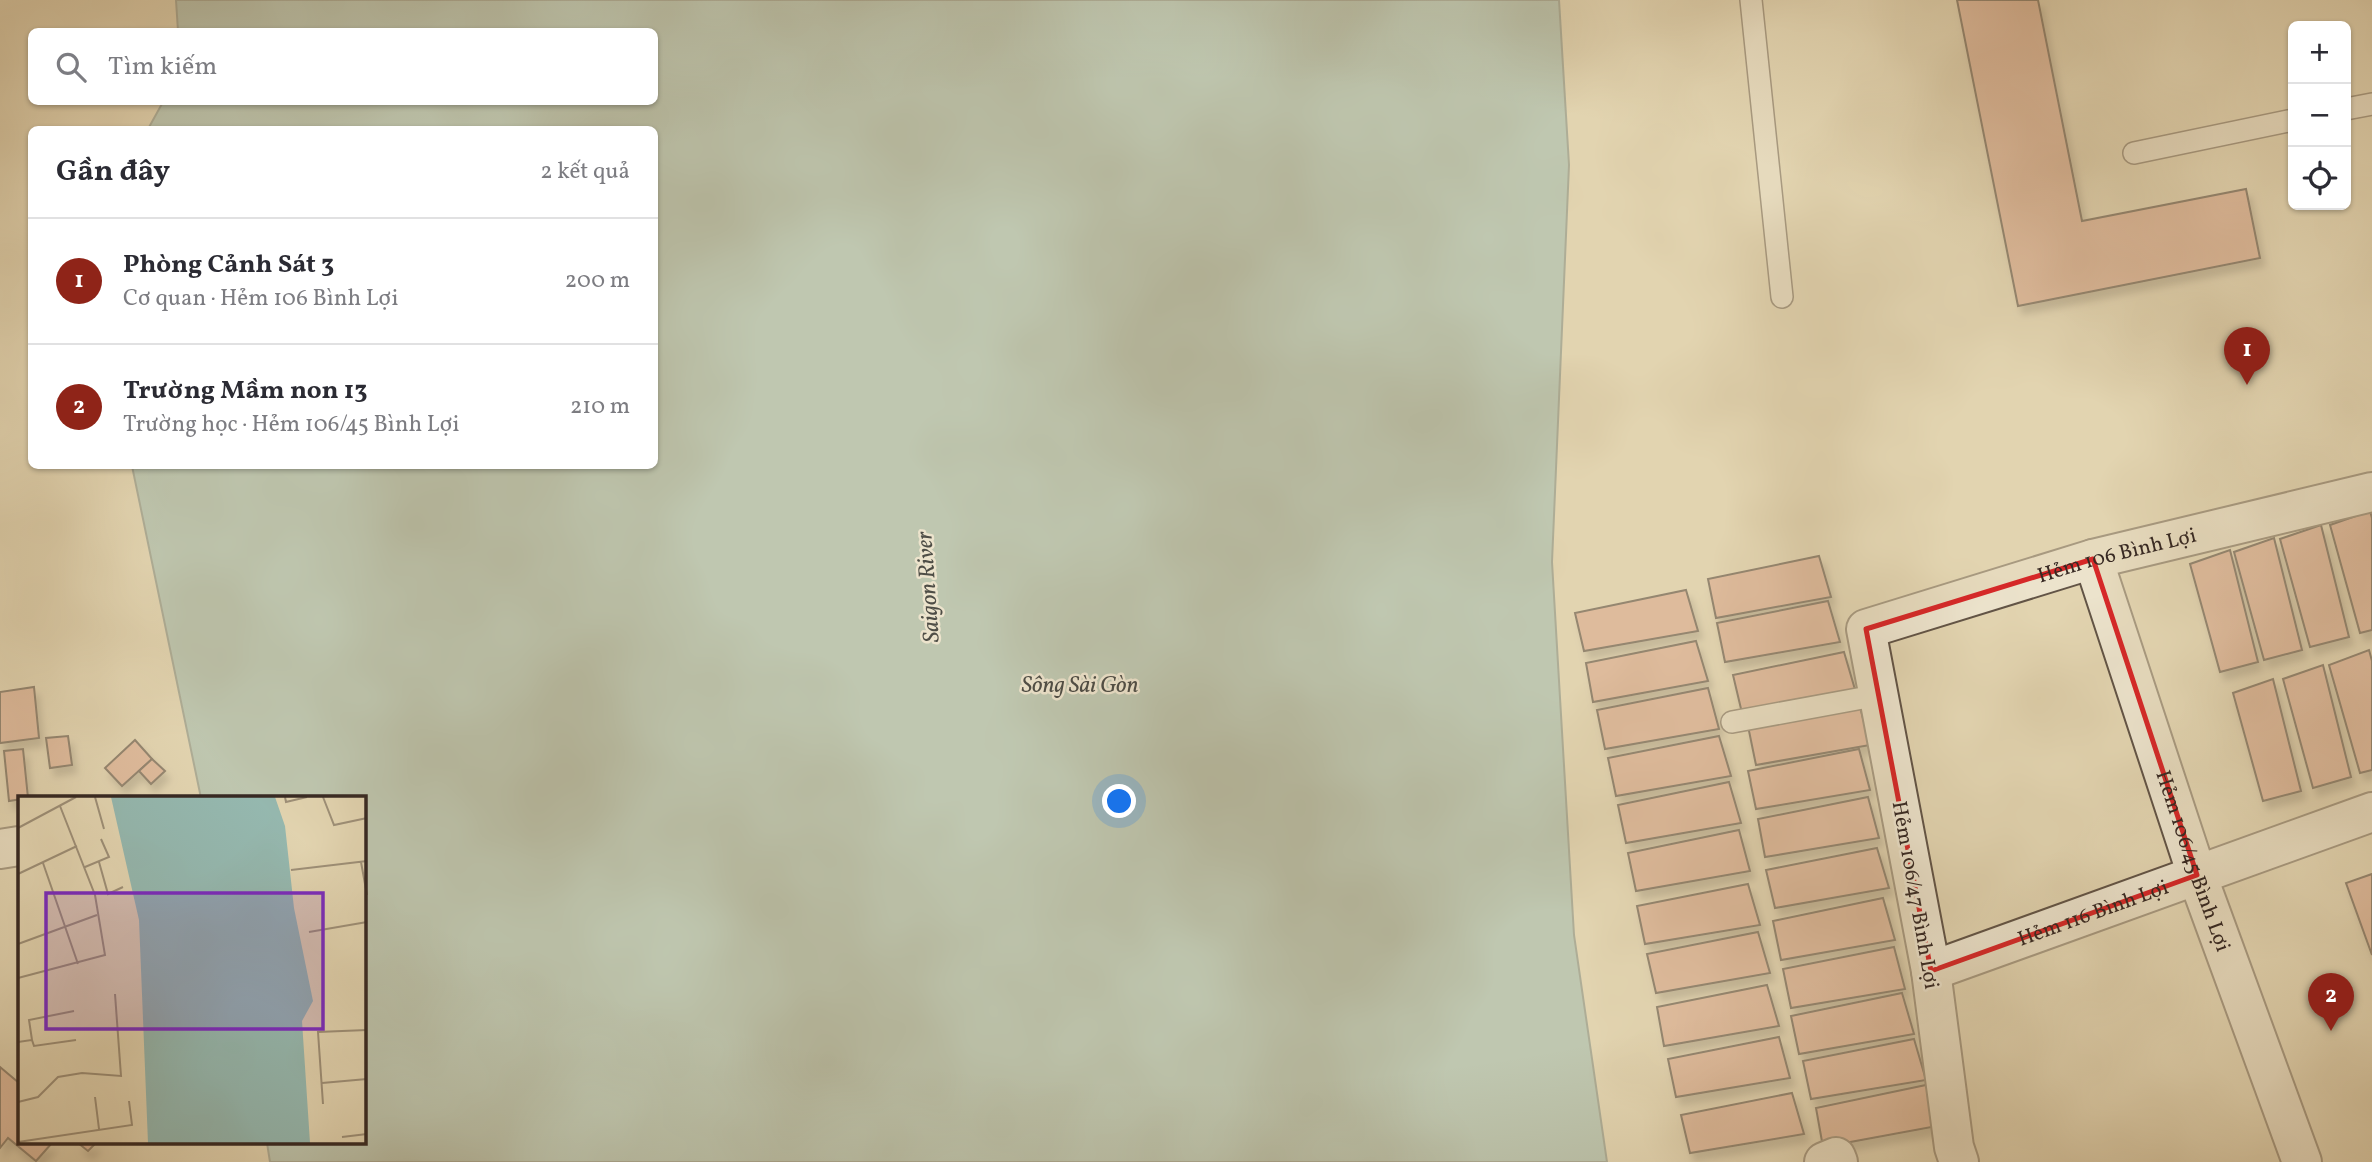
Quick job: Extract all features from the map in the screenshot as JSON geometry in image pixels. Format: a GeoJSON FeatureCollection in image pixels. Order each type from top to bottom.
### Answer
{"type":"FeatureCollection","features":[{"type":"Feature","properties":{"kind":"street","name":"Hẻm 106 Bình Lợi"},"geometry":{"type":"LineString","coordinates":[[1866,629],[2093,559],[2372,492]]}},
{"type":"Feature","properties":{"kind":"street","name":"Hẻm 106/45 Bình Lợi"},"geometry":{"type":"LineString","coordinates":[[2093,559],[2197,875],[2302,1162]]}},
{"type":"Feature","properties":{"kind":"street","name":"Hẻm 106/47 Bình Lợi"},"geometry":{"type":"LineString","coordinates":[[1866,629],[1931,971],[1954,1147],[1959,1162]]}},
{"type":"Feature","properties":{"kind":"street","name":"Hẻm 116 Bình Lợi"},"geometry":{"type":"LineString","coordinates":[[1931,971],[2372,813]]}},
{"type":"Feature","properties":{"kind":"street"},"geometry":{"type":"LineString","coordinates":[[0,849],[18,846]]}},
{"type":"Feature","properties":{"kind":"street"},"geometry":{"type":"LineString","coordinates":[[1824,1162],[1836,1157],[1838,1162]]}},
{"type":"Feature","properties":{"kind":"lane"},"geometry":{"type":"LineString","coordinates":[[1751,0],[1782,297]]}},
{"type":"Feature","properties":{"kind":"lane"},"geometry":{"type":"LineString","coordinates":[[2351,108],[2372,104]]}},
{"type":"Feature","properties":{"kind":"lane"},"geometry":{"type":"LineString","coordinates":[[2134,153],[2288,121]]}},
{"type":"Feature","properties":{"kind":"lane"},"geometry":{"type":"LineString","coordinates":[[1732,722],[1879,695]]}},
{"type":"Feature","properties":{"kind":"highlighted area"},"geometry":{"type":"Polygon","coordinates":[[[2093,559],[2197,875],[1931,971],[1866,629],[2093,559]]]}},
{"type":"Feature","properties":{"kind":"water","name":"Sông Sài Gòn"},"geometry":{"type":"Polygon","coordinates":[[[176,0],[1559,0],[1569,165],[1552,562],[1574,935],[1607,1162],[270,1162],[267,1144],[366,1144],[366,796],[201,796],[133,469],[658,469],[658,126],[150,126],[161,105],[658,105],[658,28],[178,28],[176,0]]]}},
{"type":"Feature","properties":{"kind":"building"},"geometry":{"type":"Polygon","coordinates":[[[1957,0],[2038,0],[2082,221],[2246,189],[2260,258],[2018,306],[1957,0]]]}},
{"type":"Feature","properties":{"kind":"building"},"geometry":{"type":"Polygon","coordinates":[[[2370,511],[2372,630],[2360,633],[2330,525],[2370,511]]]}},
{"type":"Feature","properties":{"kind":"building"},"geometry":{"type":"Polygon","coordinates":[[[2321,525],[2349,637],[2310,647],[2280,539],[2321,525]]]}},
{"type":"Feature","properties":{"kind":"building"},"geometry":{"type":"Polygon","coordinates":[[[2274,538],[2302,650],[2264,660],[2234,552],[2274,538]]]}},
{"type":"Feature","properties":{"kind":"building"},"geometry":{"type":"Polygon","coordinates":[[[2230,550],[2258,662],[2220,672],[2190,564],[2230,550]]]}},
{"type":"Feature","properties":{"kind":"building"},"geometry":{"type":"Polygon","coordinates":[[[1819,556],[1831,597],[1716,618],[1708,579],[1819,556]]]}},
{"type":"Feature","properties":{"kind":"building"},"geometry":{"type":"Polygon","coordinates":[[[1686,590],[1698,631],[1584,651],[1575,613],[1686,590]]]}},
{"type":"Feature","properties":{"kind":"building"},"geometry":{"type":"Polygon","coordinates":[[[1828,601],[1840,642],[1725,662],[1717,623],[1828,601]]]}},
{"type":"Feature","properties":{"kind":"building"},"geometry":{"type":"Polygon","coordinates":[[[1696,641],[1708,681],[1593,702],[1586,663],[1696,641]]]}},
{"type":"Feature","properties":{"kind":"building"},"geometry":{"type":"Polygon","coordinates":[[[2369,650],[2372,661],[2372,770],[2360,773],[2329,665],[2369,650]]]}},
{"type":"Feature","properties":{"kind":"building"},"geometry":{"type":"Polygon","coordinates":[[[1844,652],[1856,693],[1742,713],[1733,675],[1844,652]]]}},
{"type":"Feature","properties":{"kind":"building"},"geometry":{"type":"Polygon","coordinates":[[[2323,665],[2351,777],[2313,788],[2283,679],[2323,665]]]}},
{"type":"Feature","properties":{"kind":"building"},"geometry":{"type":"Polygon","coordinates":[[[2273,679],[2301,791],[2263,801],[2233,693],[2273,679]]]}},
{"type":"Feature","properties":{"kind":"building"},"geometry":{"type":"Polygon","coordinates":[[[34,687],[39,738],[0,743],[0,692],[34,687]]]}},
{"type":"Feature","properties":{"kind":"building"},"geometry":{"type":"Polygon","coordinates":[[[1708,688],[1719,729],[1605,749],[1597,710],[1708,688]]]}},
{"type":"Feature","properties":{"kind":"building"},"geometry":{"type":"Polygon","coordinates":[[[1859,703],[1870,745],[1756,765],[1748,726],[1859,703]]]}},
{"type":"Feature","properties":{"kind":"building"},"geometry":{"type":"Polygon","coordinates":[[[68,736],[72,765],[50,768],[46,738],[68,736]]]}},
{"type":"Feature","properties":{"kind":"building"},"geometry":{"type":"Polygon","coordinates":[[[1719,736],[1731,776],[1616,796],[1608,758],[1719,736]]]}},
{"type":"Feature","properties":{"kind":"building"},"geometry":{"type":"Polygon","coordinates":[[[135,740],[152,759],[122,786],[105,768],[135,740]]]}},
{"type":"Feature","properties":{"kind":"building"},"geometry":{"type":"Polygon","coordinates":[[[23,749],[28,796],[18,796],[18,800],[9,801],[4,751],[23,749]]]}},
{"type":"Feature","properties":{"kind":"building"},"geometry":{"type":"Polygon","coordinates":[[[1859,749],[1870,790],[1756,809],[1748,771],[1859,749]]]}},
{"type":"Feature","properties":{"kind":"building"},"geometry":{"type":"Polygon","coordinates":[[[152,759],[165,771],[151,784],[139,771],[152,759]]]}},
{"type":"Feature","properties":{"kind":"building"},"geometry":{"type":"Polygon","coordinates":[[[1729,782],[1741,823],[1626,843],[1618,805],[1729,782]]]}},
{"type":"Feature","properties":{"kind":"building"},"geometry":{"type":"Polygon","coordinates":[[[1868,797],[1879,838],[1765,857],[1758,819],[1868,797]]]}},
{"type":"Feature","properties":{"kind":"building"},"geometry":{"type":"Polygon","coordinates":[[[1739,830],[1750,871],[1636,891],[1628,853],[1739,830]]]}},
{"type":"Feature","properties":{"kind":"building"},"geometry":{"type":"Polygon","coordinates":[[[1877,848],[1889,888],[1775,908],[1766,870],[1877,848]]]}},
{"type":"Feature","properties":{"kind":"building"},"geometry":{"type":"Polygon","coordinates":[[[2372,874],[2372,955],[2346,883],[2372,874]]]}},
{"type":"Feature","properties":{"kind":"building"},"geometry":{"type":"Polygon","coordinates":[[[1748,884],[1760,925],[1645,944],[1637,906],[1748,884]]]}},
{"type":"Feature","properties":{"kind":"building"},"geometry":{"type":"Polygon","coordinates":[[[1883,898],[1895,940],[1781,960],[1773,921],[1883,898]]]}},
{"type":"Feature","properties":{"kind":"building"},"geometry":{"type":"Polygon","coordinates":[[[1758,932],[1770,973],[1656,993],[1647,954],[1758,932]]]}},
{"type":"Feature","properties":{"kind":"building"},"geometry":{"type":"Polygon","coordinates":[[[1894,947],[1905,989],[1791,1008],[1783,969],[1894,947]]]}},
{"type":"Feature","properties":{"kind":"building"},"geometry":{"type":"Polygon","coordinates":[[[1767,985],[1779,1026],[1664,1046],[1657,1007],[1767,985]]]}},
{"type":"Feature","properties":{"kind":"building"},"geometry":{"type":"Polygon","coordinates":[[[1902,993],[1914,1034],[1799,1054],[1791,1016],[1902,993]]]}},
{"type":"Feature","properties":{"kind":"building"},"geometry":{"type":"Polygon","coordinates":[[[1779,1037],[1790,1078],[1676,1097],[1668,1059],[1779,1037]]]}},
{"type":"Feature","properties":{"kind":"building"},"geometry":{"type":"Polygon","coordinates":[[[1914,1039],[1926,1080],[1811,1099],[1803,1061],[1914,1039]]]}},
{"type":"Feature","properties":{"kind":"building"},"geometry":{"type":"Polygon","coordinates":[[[0,1067],[18,1082],[18,1144],[51,1144],[36,1161],[8,1138],[0,1148],[0,1067]]]}},
{"type":"Feature","properties":{"kind":"building"},"geometry":{"type":"Polygon","coordinates":[[[1926,1085],[1937,1126],[1823,1147],[1816,1108],[1926,1085]]]}},
{"type":"Feature","properties":{"kind":"building"},"geometry":{"type":"Polygon","coordinates":[[[1792,1093],[1804,1134],[1690,1153],[1681,1115],[1792,1093]]]}},
{"type":"Feature","properties":{"kind":"building"},"geometry":{"type":"Polygon","coordinates":[[[79,1144],[95,1144],[88,1151],[79,1144]]]}},
{"type":"Feature","properties":{"kind":"place","name":"Phòng Cảnh Sát 3"},"geometry":{"type":"Point","coordinates":[2247,385]}},
{"type":"Feature","properties":{"kind":"place","name":"Trường Mầm non 13"},"geometry":{"type":"Point","coordinates":[2331,1031]}},
{"type":"Feature","properties":{"kind":"water label","name":"Saigon River"},"geometry":{"type":"Point","coordinates":[927,587]}}]}
